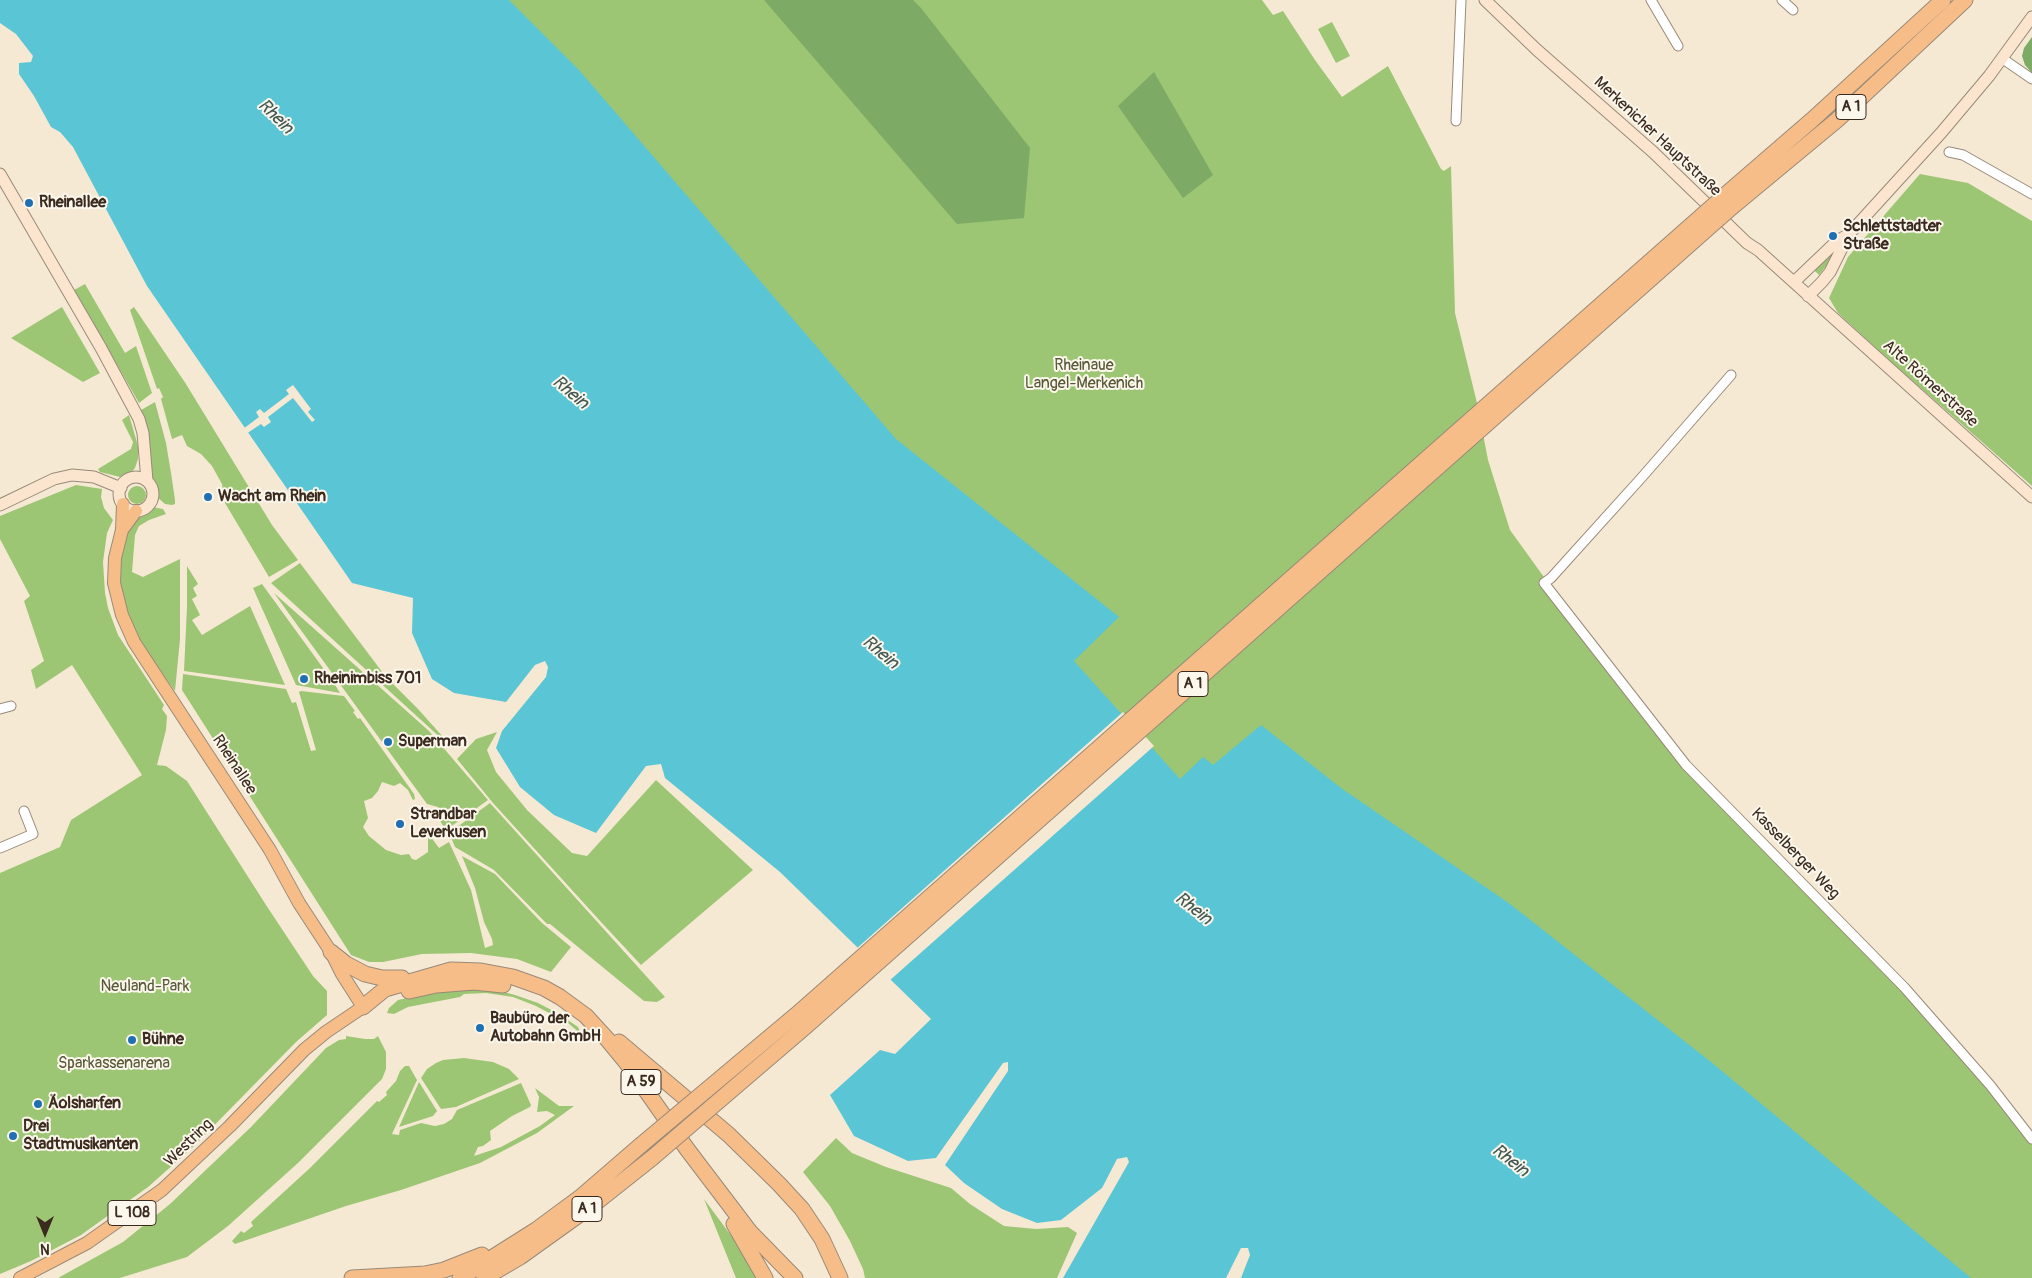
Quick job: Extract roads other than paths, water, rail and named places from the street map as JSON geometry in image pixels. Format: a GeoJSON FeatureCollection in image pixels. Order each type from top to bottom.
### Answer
{"type":"FeatureCollection","features":[{"type":"Feature","properties":{"kind":"highway","name":"A 1"},"geometry":{"type":"LineString","coordinates":[[1920,22],[1938,0]]}},
{"type":"Feature","properties":{"kind":"highway","name":"A 1"},"geometry":{"type":"LineString","coordinates":[[484,1278],[535,1246],[594,1204],[652,1158],[813,1020],[1728,202],[1812,120],[1943,0]]}},
{"type":"Feature","properties":{"kind":"highway","name":"A 1"},"geometry":{"type":"LineString","coordinates":[[460,1278],[536,1230],[582,1196],[796,1015],[1728,202],[1837,120],[1965,0]]}},
{"type":"Feature","properties":{"kind":"highway"},"geometry":{"type":"LineString","coordinates":[[332,952],[346,964],[373,976],[391,979],[430,974]]}},
{"type":"Feature","properties":{"kind":"highway","name":"A 59"},"geometry":{"type":"LineString","coordinates":[[430,974],[451,970],[465,970],[513,977],[560,997],[586,1016],[626,1062],[687,1149],[750,1232],[795,1278]]}},
{"type":"Feature","properties":{"kind":"highway"},"geometry":{"type":"LineString","coordinates":[[363,1007],[385,989],[415,981],[430,974]]}},
{"type":"Feature","properties":{"kind":"highway","name":"A 59"},"geometry":{"type":"LineString","coordinates":[[363,1007],[424,987],[474,982],[504,985],[527,992],[564,1009],[582,1020],[620,1063],[656,1114],[678,1150],[729,1217],[763,1258],[785,1278]]}},
{"type":"Feature","properties":{"kind":"highway"},"geometry":{"type":"LineString","coordinates":[[586,1016],[729,1135],[802,1209],[822,1239],[840,1278]]}},
{"type":"Feature","properties":{"kind":"highway"},"geometry":{"type":"LineString","coordinates":[[729,1217],[765,1278]]}},
{"type":"Feature","properties":{"kind":"highway"},"geometry":{"type":"LineString","coordinates":[[352,1278],[425,1274],[444,1270],[463,1264],[536,1230]]}},
{"type":"Feature","properties":{"kind":"main road","name":"Rheinallee"},"geometry":{"type":"LineString","coordinates":[[123,504],[122,530],[115,558],[114,583],[122,615],[134,642],[270,850],[363,1007]]}},
{"type":"Feature","properties":{"kind":"main road","name":"Rheinallee"},"geometry":{"type":"LineString","coordinates":[[122,530],[136,511]]}},
{"type":"Feature","properties":{"kind":"main road","name":"Westring"},"geometry":{"type":"LineString","coordinates":[[20,1278],[93,1239],[162,1190],[230,1126],[304,1050],[326,1032],[363,1007]]}},
{"type":"Feature","properties":{"kind":"street"},"geometry":{"type":"LineString","coordinates":[[1456,121],[1461,0]]}},
{"type":"Feature","properties":{"kind":"street","name":"Merkenicher Hauptstraße"},"geometry":{"type":"LineString","coordinates":[[1485,0],[1538,50],[1653,152],[1747,244],[1758,250],[1808,296]]}},
{"type":"Feature","properties":{"kind":"street"},"geometry":{"type":"LineString","coordinates":[[1651,0],[1678,46]]}},
{"type":"Feature","properties":{"kind":"street"},"geometry":{"type":"LineString","coordinates":[[1782,0],[1793,10]]}},
{"type":"Feature","properties":{"kind":"street"},"geometry":{"type":"LineString","coordinates":[[1808,296],[1830,272],[1849,234],[1941,133],[2003,59],[2032,17]]}},
{"type":"Feature","properties":{"kind":"street"},"geometry":{"type":"LineString","coordinates":[[2003,59],[2032,78]]}},
{"type":"Feature","properties":{"kind":"street"},"geometry":{"type":"LineString","coordinates":[[1949,152],[1964,155],[2032,194]]}},
{"type":"Feature","properties":{"kind":"street","name":"Rheinallee"},"geometry":{"type":"LineString","coordinates":[[0,174],[101,348],[134,410],[143,433],[145,455],[142,479],[153,490],[152,500],[147,507],[136,511]]}},
{"type":"Feature","properties":{"kind":"street"},"geometry":{"type":"LineString","coordinates":[[1794,282],[1837,241],[1849,234]]}},
{"type":"Feature","properties":{"kind":"street","name":"Alte Römerstraße"},"geometry":{"type":"LineString","coordinates":[[1808,296],[2032,496]]}},
{"type":"Feature","properties":{"kind":"street","name":"Kasselberger Weg"},"geometry":{"type":"LineString","coordinates":[[1731,375],[1643,476],[1544,583],[1686,764],[1904,987],[1990,1084],[2032,1139]]}},
{"type":"Feature","properties":{"kind":"street"},"geometry":{"type":"LineString","coordinates":[[0,504],[54,479],[72,475],[94,476],[121,488],[127,480],[142,479]]}},
{"type":"Feature","properties":{"kind":"street","name":"Rheinallee"},"geometry":{"type":"LineString","coordinates":[[121,488],[119,493],[123,504]]}},
{"type":"Feature","properties":{"kind":"street"},"geometry":{"type":"LineString","coordinates":[[123,504],[128,509],[136,511]]}},
{"type":"Feature","properties":{"kind":"street"},"geometry":{"type":"LineString","coordinates":[[0,709],[11,706]]}},
{"type":"Feature","properties":{"kind":"street"},"geometry":{"type":"LineString","coordinates":[[0,848],[33,834],[24,811]]}},
{"type":"Feature","properties":{"kind":"water","name":"Rhein"},"geometry":{"type":"Polygon","coordinates":[[[0,0],[509,0],[579,70],[896,439],[1119,617],[1074,661],[1180,779],[1203,757],[1213,765],[1261,725],[1341,788],[1510,904],[1711,1062],[1971,1278],[1241,1278],[1250,1255],[1248,1248],[1241,1248],[1226,1278],[1063,1278],[1129,1162],[1127,1157],[1117,1159],[1102,1188],[1061,1220],[1037,1223],[1002,1209],[964,1183],[945,1165],[1008,1071],[1008,1062],[1003,1063],[936,1158],[908,1161],[854,1136],[830,1095],[880,1050],[895,1054],[931,1019],[780,872],[665,778],[661,764],[646,766],[596,833],[554,815],[520,787],[496,748],[502,731],[546,677],[548,667],[545,661],[535,665],[506,702],[454,693],[432,679],[412,633],[413,598],[352,583],[147,286],[73,147],[60,132],[51,127],[19,74],[19,63],[31,62],[33,56],[16,34],[0,23],[0,0]]]}},
{"type":"Feature","properties":{"kind":"place","name":"Rheinallee"},"geometry":{"type":"Point","coordinates":[29,203]}},
{"type":"Feature","properties":{"kind":"place","name":"Schlettstadter Straße"},"geometry":{"type":"Point","coordinates":[1833,236]}},
{"type":"Feature","properties":{"kind":"place","name":"Wacht am Rhein"},"geometry":{"type":"Point","coordinates":[208,497]}},
{"type":"Feature","properties":{"kind":"place","name":"Rheinimbiss 701"},"geometry":{"type":"Point","coordinates":[304,679]}},
{"type":"Feature","properties":{"kind":"place","name":"Superman"},"geometry":{"type":"Point","coordinates":[388,742]}},
{"type":"Feature","properties":{"kind":"place","name":"Strandbar Leverkusen"},"geometry":{"type":"Point","coordinates":[400,824]}},
{"type":"Feature","properties":{"kind":"place","name":"Baubüro der Autobahn GmbH"},"geometry":{"type":"Point","coordinates":[480,1028]}},
{"type":"Feature","properties":{"kind":"place","name":"Bühne"},"geometry":{"type":"Point","coordinates":[132,1040]}},
{"type":"Feature","properties":{"kind":"place","name":"Äolsharfen"},"geometry":{"type":"Point","coordinates":[38,1104]}},
{"type":"Feature","properties":{"kind":"place","name":"Drei Stadtmusikanten"},"geometry":{"type":"Point","coordinates":[13,1136]}},
{"type":"Feature","properties":{"kind":"park label","name":"Rheinaue Langel-Merkenich"},"geometry":{"type":"Point","coordinates":[1084,375]}},
{"type":"Feature","properties":{"kind":"park label","name":"Neuland-Park"},"geometry":{"type":"Point","coordinates":[145,987]}},
{"type":"Feature","properties":{"kind":"park label","name":"Sparkassenarena"},"geometry":{"type":"Point","coordinates":[114,1064]}}]}
